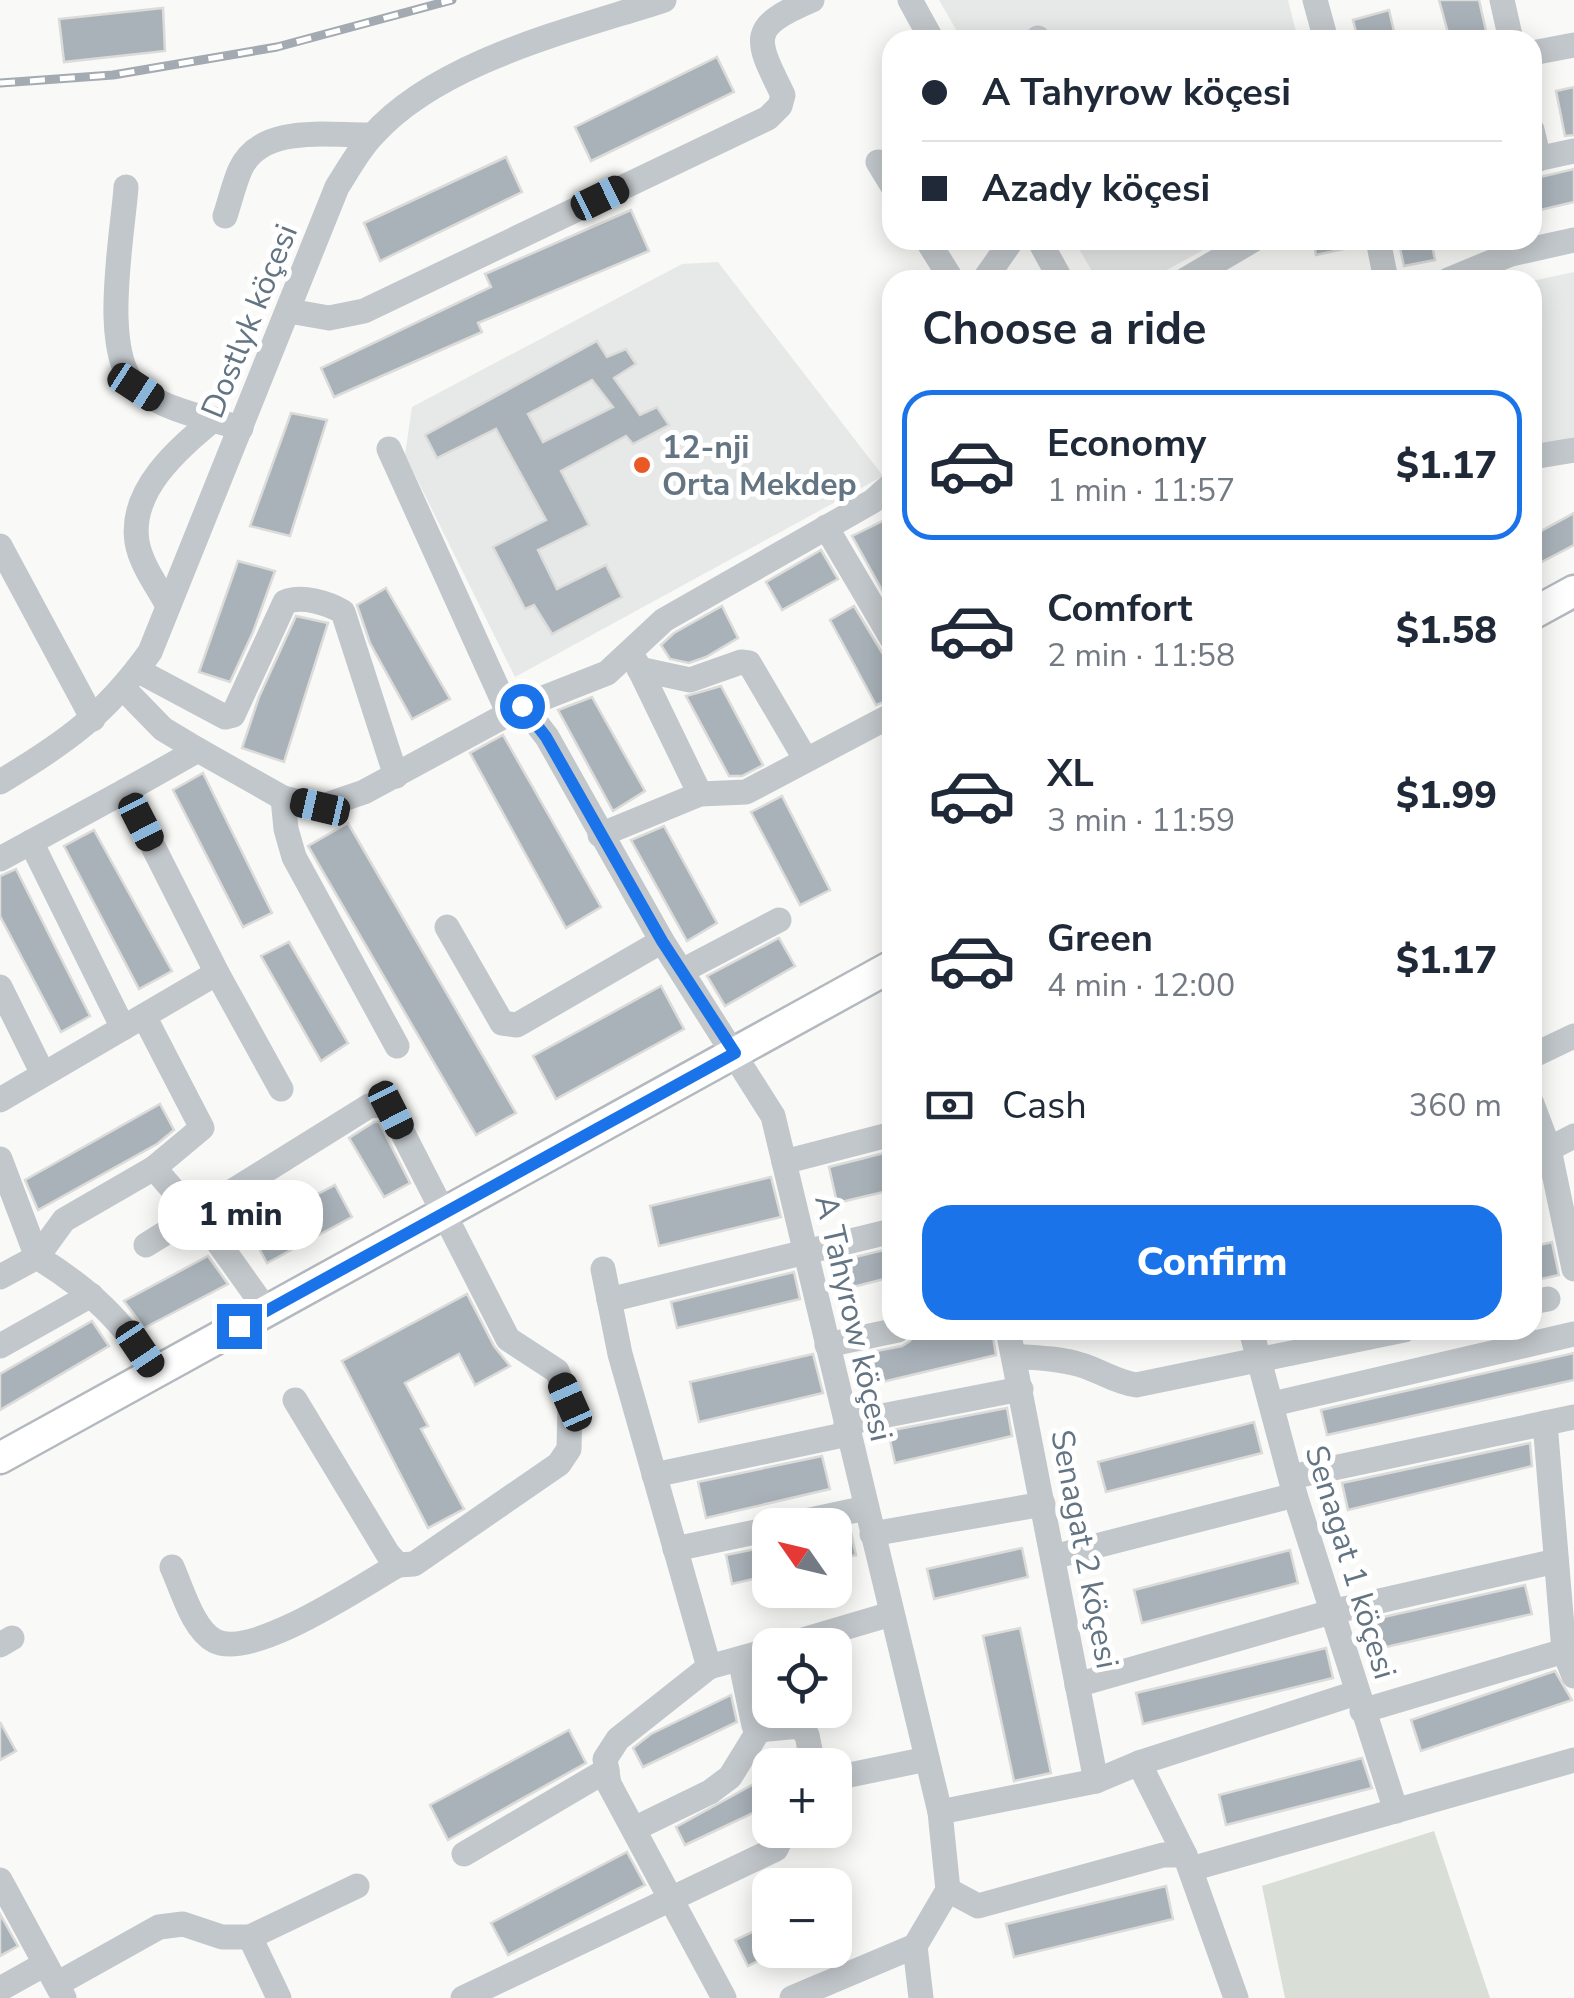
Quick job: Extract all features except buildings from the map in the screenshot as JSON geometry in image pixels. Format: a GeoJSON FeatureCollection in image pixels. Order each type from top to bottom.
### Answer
{"type":"FeatureCollection","features":[{"type":"Feature","properties":{"kind":"main road"},"geometry":{"type":"LineString","coordinates":[[1542,609],[1574,591]]}},
{"type":"Feature","properties":{"kind":"main road"},"geometry":{"type":"LineString","coordinates":[[0,1458],[882,972]]}},
{"type":"Feature","properties":{"kind":"street","name":"Dostlyk köçesi"},"geometry":{"type":"LineString","coordinates":[[0,782],[59,746],[93,719],[150,652],[337,187],[372,135],[428,88],[493,56],[664,0]]}},
{"type":"Feature","properties":{"kind":"street"},"geometry":{"type":"LineString","coordinates":[[289,310],[329,318],[364,312],[768,118],[780,106],[783,95],[762,53],[763,31],[776,16],[812,0]]}},
{"type":"Feature","properties":{"kind":"street"},"geometry":{"type":"LineString","coordinates":[[910,0],[926,30]]}},
{"type":"Feature","properties":{"kind":"street"},"geometry":{"type":"LineString","coordinates":[[1502,0],[1509,30]]}},
{"type":"Feature","properties":{"kind":"street"},"geometry":{"type":"LineString","coordinates":[[1322,1],[1325,30]]}},
{"type":"Feature","properties":{"kind":"street"},"geometry":{"type":"LineString","coordinates":[[1542,51],[1574,45]]}},
{"type":"Feature","properties":{"kind":"street"},"geometry":{"type":"LineString","coordinates":[[225,216],[241,168],[257,146],[280,138],[372,135]]}},
{"type":"Feature","properties":{"kind":"street"},"geometry":{"type":"LineString","coordinates":[[1542,158],[1574,150]]}},
{"type":"Feature","properties":{"kind":"street"},"geometry":{"type":"LineString","coordinates":[[878,162],[882,169]]}},
{"type":"Feature","properties":{"kind":"street"},"geometry":{"type":"LineString","coordinates":[[126,187],[116,324],[122,365],[136,387],[156,400],[241,428]]}},
{"type":"Feature","properties":{"kind":"street"},"geometry":{"type":"LineString","coordinates":[[1542,244],[1574,240]]}},
{"type":"Feature","properties":{"kind":"street"},"geometry":{"type":"LineString","coordinates":[[1202,270],[1237,250]]}},
{"type":"Feature","properties":{"kind":"street"},"geometry":{"type":"LineString","coordinates":[[1467,270],[1504,250]]}},
{"type":"Feature","properties":{"kind":"street"},"geometry":{"type":"LineString","coordinates":[[168,606],[142,558],[137,540],[138,516],[157,473],[183,444],[214,419]]}},
{"type":"Feature","properties":{"kind":"street","name":"A Tahyrow köçesi"},"geometry":{"type":"LineString","coordinates":[[389,449],[516,710],[546,737],[662,941],[773,1116],[940,1812],[948,1890]]}},
{"type":"Feature","properties":{"kind":"street"},"geometry":{"type":"LineString","coordinates":[[1542,455],[1574,450]]}},
{"type":"Feature","properties":{"kind":"street"},"geometry":{"type":"LineString","coordinates":[[130,680],[163,728],[283,798],[320,807],[364,792],[516,710],[635,661],[664,620],[882,492]]}},
{"type":"Feature","properties":{"kind":"street"},"geometry":{"type":"LineString","coordinates":[[826,527],[882,622]]}},
{"type":"Feature","properties":{"kind":"street"},"geometry":{"type":"LineString","coordinates":[[0,546],[93,719]]}},
{"type":"Feature","properties":{"kind":"street"},"geometry":{"type":"LineString","coordinates":[[130,680],[225,717],[233,715],[285,602],[294,598],[333,606],[343,612],[396,776]]}},
{"type":"Feature","properties":{"kind":"street"},"geometry":{"type":"LineString","coordinates":[[635,661],[690,680],[749,662],[806,760]]}},
{"type":"Feature","properties":{"kind":"street"},"geometry":{"type":"LineString","coordinates":[[635,661],[700,794]]}},
{"type":"Feature","properties":{"kind":"street"},"geometry":{"type":"LineString","coordinates":[[600,835],[700,794],[746,792],[882,720]]}},
{"type":"Feature","properties":{"kind":"street"},"geometry":{"type":"LineString","coordinates":[[0,859],[198,750]]}},
{"type":"Feature","properties":{"kind":"street"},"geometry":{"type":"LineString","coordinates":[[126,792],[217,973],[281,1088]]}},
{"type":"Feature","properties":{"kind":"street"},"geometry":{"type":"LineString","coordinates":[[283,798],[294,857],[397,1046]]}},
{"type":"Feature","properties":{"kind":"street"},"geometry":{"type":"LineString","coordinates":[[0,1277],[38,1257],[64,1220],[154,1168],[202,1128],[133,1022],[31,842]]}},
{"type":"Feature","properties":{"kind":"street"},"geometry":{"type":"LineString","coordinates":[[682,970],[779,920]]}},
{"type":"Feature","properties":{"kind":"street"},"geometry":{"type":"LineString","coordinates":[[447,928],[502,1024],[517,1025],[662,941]]}},
{"type":"Feature","properties":{"kind":"street"},"geometry":{"type":"LineString","coordinates":[[0,1100],[217,973]]}},
{"type":"Feature","properties":{"kind":"street"},"geometry":{"type":"LineString","coordinates":[[0,987],[43,1074]]}},
{"type":"Feature","properties":{"kind":"street"},"geometry":{"type":"LineString","coordinates":[[1542,1051],[1574,1036]]}},
{"type":"Feature","properties":{"kind":"street"},"geometry":{"type":"LineString","coordinates":[[146,1245],[376,1104],[391,1110],[508,1339],[556,1371],[570,1402],[569,1449],[559,1464],[414,1564],[398,1565],[284,1631],[237,1644],[216,1642],[202,1630],[172,1568]]}},
{"type":"Feature","properties":{"kind":"street"},"geometry":{"type":"LineString","coordinates":[[1542,1129],[1550,1149],[1544,1177],[1574,1268]]}},
{"type":"Feature","properties":{"kind":"street"},"geometry":{"type":"LineString","coordinates":[[1550,1149],[1574,1136]]}},
{"type":"Feature","properties":{"kind":"street"},"geometry":{"type":"LineString","coordinates":[[784,1162],[882,1137]]}},
{"type":"Feature","properties":{"kind":"street"},"geometry":{"type":"LineString","coordinates":[[0,1159],[38,1257],[125,1327],[156,1372]]}},
{"type":"Feature","properties":{"kind":"street"},"geometry":{"type":"LineString","coordinates":[[154,1168],[267,1310]]}},
{"type":"Feature","properties":{"kind":"street"},"geometry":{"type":"LineString","coordinates":[[609,1300],[882,1233]]}},
{"type":"Feature","properties":{"kind":"street"},"geometry":{"type":"LineString","coordinates":[[602,1269],[620,1354],[709,1667]]}},
{"type":"Feature","properties":{"kind":"street"},"geometry":{"type":"LineString","coordinates":[[0,1346],[90,1295]]}},
{"type":"Feature","properties":{"kind":"street"},"geometry":{"type":"LineString","coordinates":[[827,1345],[882,1333]]}},
{"type":"Feature","properties":{"kind":"street"},"geometry":{"type":"LineString","coordinates":[[1272,1404],[1574,1334]]}},
{"type":"Feature","properties":{"kind":"street","name":"Senagat 2 köçesi"},"geometry":{"type":"LineString","coordinates":[[1010,1340],[1096,1781]]}},
{"type":"Feature","properties":{"kind":"street","name":"Senagat 1 köçesi"},"geometry":{"type":"LineString","coordinates":[[1254,1340],[1331,1612],[1396,1811]]}},
{"type":"Feature","properties":{"kind":"street"},"geometry":{"type":"LineString","coordinates":[[1014,1356],[1086,1366],[1115,1382],[1136,1385],[1359,1340]]}},
{"type":"Feature","properties":{"kind":"street"},"geometry":{"type":"LineString","coordinates":[[654,1475],[1021,1389]]}},
{"type":"Feature","properties":{"kind":"street"},"geometry":{"type":"LineString","coordinates":[[296,1400],[398,1565]]}},
{"type":"Feature","properties":{"kind":"street"},"geometry":{"type":"LineString","coordinates":[[1053,1557],[1293,1486],[1574,1417]]}},
{"type":"Feature","properties":{"kind":"street"},"geometry":{"type":"LineString","coordinates":[[1545,1423],[1564,1651],[1574,1676]]}},
{"type":"Feature","properties":{"kind":"street"},"geometry":{"type":"LineString","coordinates":[[872,1534],[1043,1504]]}},
{"type":"Feature","properties":{"kind":"street"},"geometry":{"type":"LineString","coordinates":[[852,1511],[866,1508]]}},
{"type":"Feature","properties":{"kind":"street"},"geometry":{"type":"LineString","coordinates":[[675,1550],[752,1533]]}},
{"type":"Feature","properties":{"kind":"street"},"geometry":{"type":"LineString","coordinates":[[1078,1685],[1331,1612],[1556,1561]]}},
{"type":"Feature","properties":{"kind":"street"},"geometry":{"type":"LineString","coordinates":[[844,1628],[891,1614]]}},
{"type":"Feature","properties":{"kind":"street"},"geometry":{"type":"LineString","coordinates":[[940,1812],[1096,1781],[1139,1763],[1564,1651]]}},
{"type":"Feature","properties":{"kind":"street"},"geometry":{"type":"LineString","coordinates":[[724,1998],[609,1784],[605,1759],[618,1740],[709,1667],[752,1655]]}},
{"type":"Feature","properties":{"kind":"street"},"geometry":{"type":"LineString","coordinates":[[740,1659],[754,1726],[759,1730],[798,1726],[807,1734],[810,1748]]}},
{"type":"Feature","properties":{"kind":"street"},"geometry":{"type":"LineString","coordinates":[[634,1830],[730,1778],[759,1730]]}},
{"type":"Feature","properties":{"kind":"street"},"geometry":{"type":"LineString","coordinates":[[852,1775],[927,1760]]}},
{"type":"Feature","properties":{"kind":"street"},"geometry":{"type":"LineString","coordinates":[[921,1998],[916,1946],[948,1890],[978,1906],[1163,1855],[1188,1862],[1396,1811],[1574,1760]]}},
{"type":"Feature","properties":{"kind":"street"},"geometry":{"type":"LineString","coordinates":[[1139,1763],[1188,1862],[1236,1998]]}},
{"type":"Feature","properties":{"kind":"street"},"geometry":{"type":"LineString","coordinates":[[464,1854],[607,1770]]}},
{"type":"Feature","properties":{"kind":"street"},"geometry":{"type":"LineString","coordinates":[[463,1998],[777,1848]]}},
{"type":"Feature","properties":{"kind":"street"},"geometry":{"type":"LineString","coordinates":[[0,1880],[56,1982]]}},
{"type":"Feature","properties":{"kind":"street"},"geometry":{"type":"LineString","coordinates":[[0,1989],[56,1982],[159,1927],[182,1924],[222,1937],[250,1937],[357,1886]]}},
{"type":"Feature","properties":{"kind":"street"},"geometry":{"type":"LineString","coordinates":[[250,1937],[280,1998]]}},
{"type":"Feature","properties":{"kind":"street"},"geometry":{"type":"LineString","coordinates":[[792,1998],[916,1946]]}},
{"type":"Feature","properties":{"kind":"street"},"geometry":{"type":"LineString","coordinates":[[512,1974],[525,1998]]}},
{"type":"Feature","properties":{"kind":"shaded area"},"geometry":{"type":"Polygon","coordinates":[[[939,0],[1288,0],[1296,30],[956,30],[939,0]]]}},
{"type":"Feature","properties":{"kind":"shaded area"},"geometry":{"type":"Polygon","coordinates":[[[1080,250],[1204,250],[1166,270],[1091,270],[1080,250]]]}},
{"type":"Feature","properties":{"kind":"shaded area","name":"12-nji Orta Mekdep"},"geometry":{"type":"Polygon","coordinates":[[[718,262],[882,477],[515,677],[405,455],[412,407],[682,264],[718,262]]]}},
{"type":"Feature","properties":{"kind":"shaded area"},"geometry":{"type":"Polygon","coordinates":[[[1574,272],[1574,437],[1542,445],[1542,279],[1574,272]]]}},
{"type":"Feature","properties":{"kind":"shaded area"},"geometry":{"type":"Polygon","coordinates":[[[1434,1831],[1490,1998],[1285,1998],[1262,1886],[1434,1831]]]}},
{"type":"Feature","properties":{"kind":"railway"},"geometry":{"type":"LineString","coordinates":[[0,83],[113,75],[277,47],[452,0]]}},
{"type":"Feature","properties":{"kind":"place","name":"12-nji Orta Mekdep"},"geometry":{"type":"Point","coordinates":[642,465]}},
{"type":"Feature","properties":{"kind":"route"},"geometry":{"type":"LineString","coordinates":[[239,1326],[735,1053],[662,941],[546,737],[522,706]]}}]}
